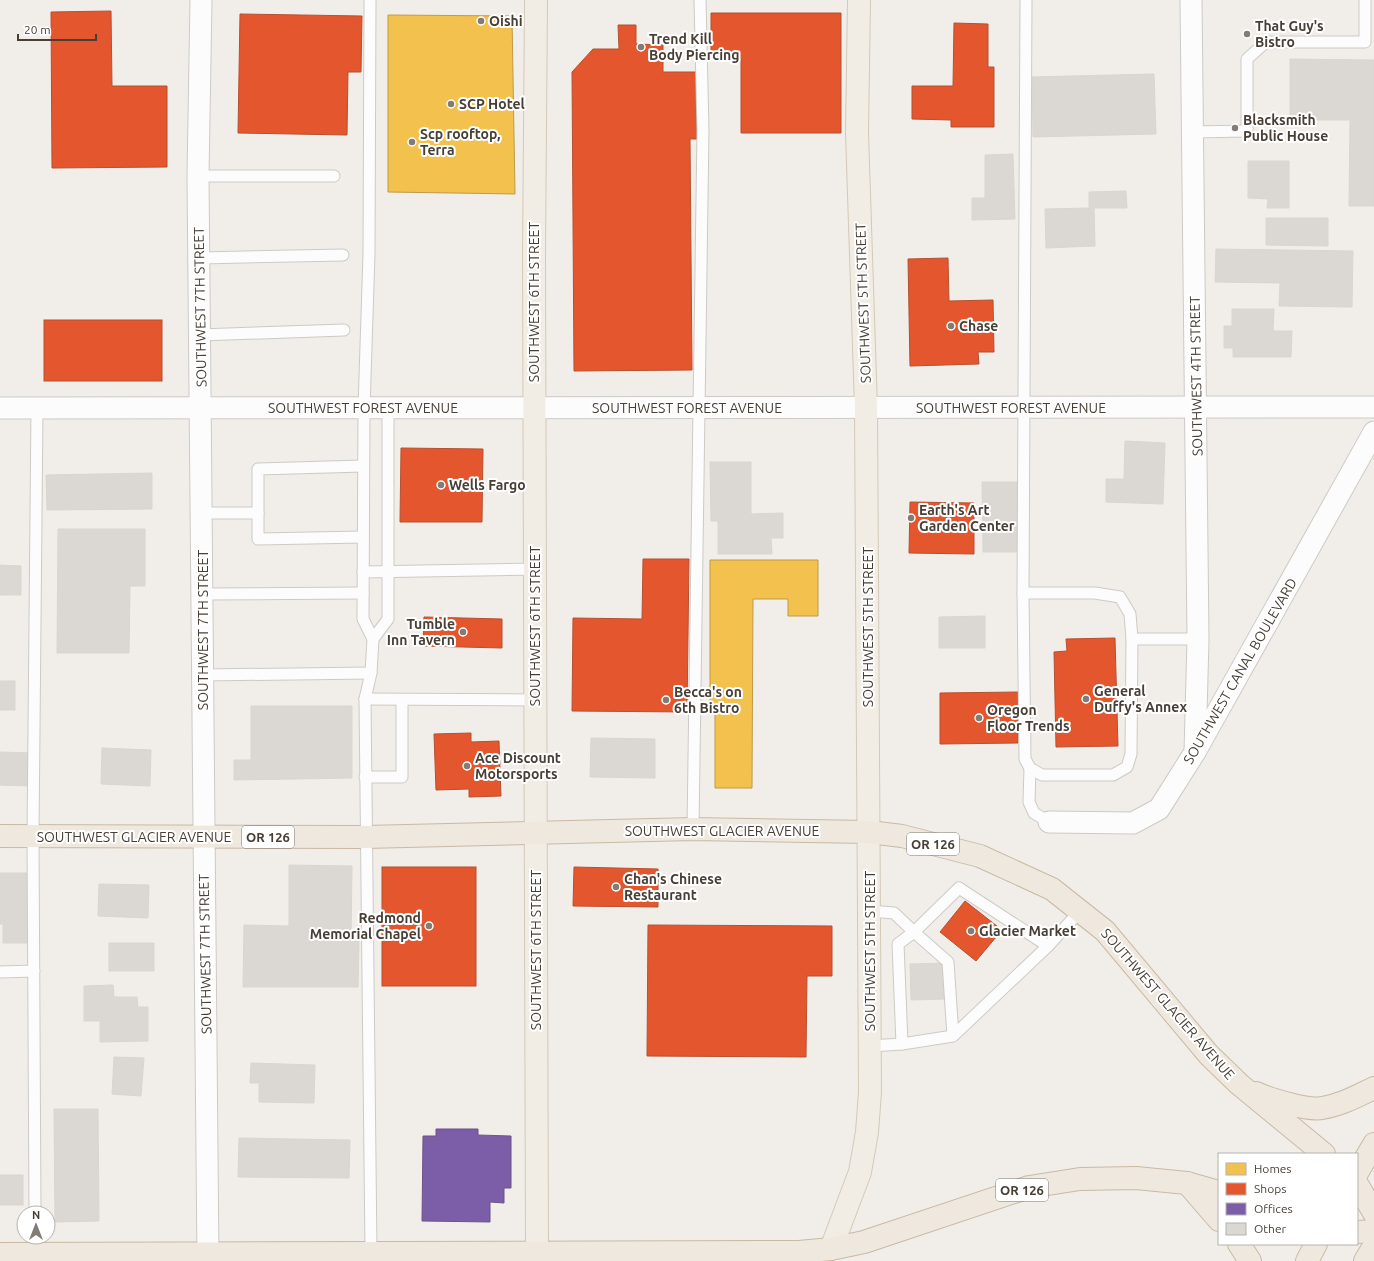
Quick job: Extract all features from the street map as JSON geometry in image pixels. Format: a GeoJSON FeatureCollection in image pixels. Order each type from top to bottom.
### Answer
{"type":"FeatureCollection","features":[{"type":"Feature","properties":{"kind":"highway","name":"SOUTHWEST GLACIER AVENUE"},"geometry":{"type":"LineString","coordinates":[[0,836],[365,838],[535,832],[694,829],[869,832],[902,836],[980,856],[1052,889],[1105,930],[1209,1055],[1239,1084],[1323,1153]]}},
{"type":"Feature","properties":{"kind":"highway","name":"OR 126"},"geometry":{"type":"LineString","coordinates":[[1239,1084],[1270,1100],[1320,1109],[1341,1104],[1374,1088]]}},
{"type":"Feature","properties":{"kind":"highway"},"geometry":{"type":"LineString","coordinates":[[1358,1171],[1374,1144]]}},
{"type":"Feature","properties":{"kind":"highway","name":"OR 126"},"geometry":{"type":"LineString","coordinates":[[0,1254],[35,1251],[208,1257],[371,1252],[799,1252],[864,1242],[1029,1187],[1080,1179],[1136,1178],[1187,1183],[1218,1192]]}},
{"type":"Feature","properties":{"kind":"highway"},"geometry":{"type":"LineString","coordinates":[[1187,1183],[1218,1219]]}},
{"type":"Feature","properties":{"kind":"highway"},"geometry":{"type":"LineString","coordinates":[[1358,1186],[1374,1213]]}},
{"type":"Feature","properties":{"kind":"highway"},"geometry":{"type":"LineString","coordinates":[[1358,1232],[1374,1231]]}},
{"type":"Feature","properties":{"kind":"highway"},"geometry":{"type":"LineString","coordinates":[[1240,1245],[1250,1261]]}},
{"type":"Feature","properties":{"kind":"highway"},"geometry":{"type":"LineString","coordinates":[[1307,1261],[1315,1245]]}},
{"type":"Feature","properties":{"kind":"highway"},"geometry":{"type":"LineString","coordinates":[[1365,1261],[1374,1246]]}},
{"type":"Feature","properties":{"kind":"main road","name":"SOUTHWEST 6TH STREET"},"geometry":{"type":"LineString","coordinates":[[536,0],[534,255],[537,1252]]}},
{"type":"Feature","properties":{"kind":"main road","name":"SOUTHWEST 5TH STREET"},"geometry":{"type":"LineString","coordinates":[[831,1248],[860,1172],[867,1132],[870,1046],[866,408],[857,133],[859,0]]}},
{"type":"Feature","properties":{"kind":"street","name":"SOUTHWEST 7TH STREET"},"geometry":{"type":"LineString","coordinates":[[201,0],[198,176],[202,408],[208,1257]]}},
{"type":"Feature","properties":{"kind":"street","name":"SOUTHWEST 4TH STREET"},"geometry":{"type":"LineString","coordinates":[[1191,0],[1198,639],[1195,752]]}},
{"type":"Feature","properties":{"kind":"street","name":"SOUTHWEST FOREST AVENUE"},"geometry":{"type":"LineString","coordinates":[[0,408],[1374,407]]}},
{"type":"Feature","properties":{"kind":"street","name":"SOUTHWEST CANAL BOULEVARD"},"geometry":{"type":"LineString","coordinates":[[1049,822],[1133,823],[1159,809],[1195,752],[1374,432]]}},
{"type":"Feature","properties":{"kind":"lane"},"geometry":{"type":"LineString","coordinates":[[370,0],[369,254],[364,408],[364,537],[362,619],[373,639],[371,673],[365,699],[365,838],[371,1252]]}},
{"type":"Feature","properties":{"kind":"lane"},"geometry":{"type":"LineString","coordinates":[[694,829],[703,130],[700,0]]}},
{"type":"Feature","properties":{"kind":"lane"},"geometry":{"type":"LineString","coordinates":[[1023,593],[1095,593],[1120,597],[1130,614],[1132,639],[1131,754],[1127,767],[1113,775],[1042,775],[1030,768],[1025,759],[1023,593],[1026,0]]}},
{"type":"Feature","properties":{"kind":"lane"},"geometry":{"type":"LineString","coordinates":[[1193,132],[1247,131],[1247,59],[1266,42],[1365,42],[1365,0]]}},
{"type":"Feature","properties":{"kind":"lane"},"geometry":{"type":"LineString","coordinates":[[198,176],[334,176]]}},
{"type":"Feature","properties":{"kind":"lane"},"geometry":{"type":"LineString","coordinates":[[200,258],[343,255]]}},
{"type":"Feature","properties":{"kind":"lane"},"geometry":{"type":"LineString","coordinates":[[200,335],[344,330]]}},
{"type":"Feature","properties":{"kind":"lane"},"geometry":{"type":"LineString","coordinates":[[35,1205],[33,836],[37,408]]}},
{"type":"Feature","properties":{"kind":"lane"},"geometry":{"type":"LineString","coordinates":[[373,639],[388,619],[388,408]]}},
{"type":"Feature","properties":{"kind":"lane"},"geometry":{"type":"LineString","coordinates":[[363,466],[258,469],[258,539],[364,537]]}},
{"type":"Feature","properties":{"kind":"lane"},"geometry":{"type":"LineString","coordinates":[[202,513],[258,513]]}},
{"type":"Feature","properties":{"kind":"lane"},"geometry":{"type":"LineString","coordinates":[[363,572],[535,570]]}},
{"type":"Feature","properties":{"kind":"lane"},"geometry":{"type":"LineString","coordinates":[[203,594],[362,593]]}},
{"type":"Feature","properties":{"kind":"lane"},"geometry":{"type":"LineString","coordinates":[[1132,639],[1198,639]]}},
{"type":"Feature","properties":{"kind":"lane"},"geometry":{"type":"LineString","coordinates":[[203,675],[371,673]]}},
{"type":"Feature","properties":{"kind":"lane"},"geometry":{"type":"LineString","coordinates":[[365,699],[535,700]]}},
{"type":"Feature","properties":{"kind":"lane"},"geometry":{"type":"LineString","coordinates":[[365,777],[402,777],[402,700]]}},
{"type":"Feature","properties":{"kind":"lane"},"geometry":{"type":"LineString","coordinates":[[1030,768],[1029,802],[1034,813],[1049,822]]}},
{"type":"Feature","properties":{"kind":"lane"},"geometry":{"type":"LineString","coordinates":[[902,1044],[898,944],[914,932],[959,888],[1048,946]]}},
{"type":"Feature","properties":{"kind":"lane"},"geometry":{"type":"LineString","coordinates":[[870,911],[894,913],[948,962],[953,1036]]}},
{"type":"Feature","properties":{"kind":"lane"},"geometry":{"type":"LineString","coordinates":[[870,1046],[902,1044],[953,1036],[1048,946],[1080,911]]}},
{"type":"Feature","properties":{"kind":"lane"},"geometry":{"type":"LineString","coordinates":[[0,972],[34,972]]}},
{"type":"Feature","properties":{"kind":"building: Homes","name":"SCP Hotel"},"geometry":{"type":"Polygon","coordinates":[[[388,15],[512,16],[515,194],[388,192],[388,15]]]}},
{"type":"Feature","properties":{"kind":"building: Homes"},"geometry":{"type":"Polygon","coordinates":[[[710,560],[818,560],[818,616],[788,616],[788,599],[753,599],[752,788],[715,788],[715,705],[710,705],[710,560]]]}},
{"type":"Feature","properties":{"kind":"building: Shops"},"geometry":{"type":"Polygon","coordinates":[[[111,11],[112,86],[167,86],[167,167],[52,168],[51,12],[111,11]]]}},
{"type":"Feature","properties":{"kind":"building: Shops"},"geometry":{"type":"Polygon","coordinates":[[[711,13],[841,13],[841,133],[741,133],[741,58],[711,58],[711,13]]]}},
{"type":"Feature","properties":{"kind":"building: Shops"},"geometry":{"type":"Polygon","coordinates":[[[240,14],[362,16],[361,72],[348,72],[347,135],[238,133],[240,14]]]}},
{"type":"Feature","properties":{"kind":"building: Shops"},"geometry":{"type":"Polygon","coordinates":[[[954,23],[988,24],[988,67],[994,67],[994,127],[951,127],[951,120],[912,119],[912,86],[953,86],[954,23]]]}},
{"type":"Feature","properties":{"kind":"building: Shops"},"geometry":{"type":"Polygon","coordinates":[[[618,25],[636,25],[636,44],[663,45],[663,72],[696,72],[697,139],[690,139],[692,370],[574,371],[572,72],[593,49],[619,49],[618,25]]]}},
{"type":"Feature","properties":{"kind":"building: Shops","name":"Chase"},"geometry":{"type":"Polygon","coordinates":[[[948,258],[949,301],[993,300],[994,352],[978,352],[979,364],[910,366],[908,259],[948,258]]]}},
{"type":"Feature","properties":{"kind":"building: Shops"},"geometry":{"type":"Polygon","coordinates":[[[44,320],[162,320],[162,381],[44,381],[44,320]]]}},
{"type":"Feature","properties":{"kind":"building: Shops","name":"Wells Fargo"},"geometry":{"type":"Polygon","coordinates":[[[401,448],[483,449],[482,522],[400,522],[401,448]]]}},
{"type":"Feature","properties":{"kind":"building: Shops"},"geometry":{"type":"Polygon","coordinates":[[[910,502],[974,503],[974,554],[909,553],[910,502]]]}},
{"type":"Feature","properties":{"kind":"building: Shops"},"geometry":{"type":"Polygon","coordinates":[[[643,559],[689,559],[687,712],[572,711],[573,618],[642,619],[643,559]]]}},
{"type":"Feature","properties":{"kind":"building: Shops","name":"Tumble Inn Tavern"},"geometry":{"type":"Polygon","coordinates":[[[424,617],[502,619],[502,648],[423,646],[424,617]]]}},
{"type":"Feature","properties":{"kind":"building: Shops","name":"General Duffy's Annex"},"geometry":{"type":"Polygon","coordinates":[[[1115,638],[1118,746],[1056,747],[1054,652],[1067,651],[1066,639],[1115,638]]]}},
{"type":"Feature","properties":{"kind":"building: Shops","name":"Oregon Floor Trends"},"geometry":{"type":"Polygon","coordinates":[[[1018,692],[1018,743],[940,744],[940,693],[1018,692]]]}},
{"type":"Feature","properties":{"kind":"building: Shops","name":"Ace Discount Motorsports"},"geometry":{"type":"Polygon","coordinates":[[[471,733],[471,742],[499,741],[501,796],[469,797],[469,789],[436,790],[434,734],[471,733]]]}},
{"type":"Feature","properties":{"kind":"building: Shops","name":"Redmond Memorial Chapel"},"geometry":{"type":"Polygon","coordinates":[[[382,867],[476,867],[476,986],[382,986],[382,867]]]}},
{"type":"Feature","properties":{"kind":"building: Shops","name":"Chan's Chinese Restaurant"},"geometry":{"type":"Polygon","coordinates":[[[574,867],[658,869],[658,907],[573,906],[574,867]]]}},
{"type":"Feature","properties":{"kind":"building: Shops","name":"Glacier Market"},"geometry":{"type":"Polygon","coordinates":[[[965,901],[1002,930],[976,961],[940,932],[965,901]]]}},
{"type":"Feature","properties":{"kind":"building: Shops"},"geometry":{"type":"Polygon","coordinates":[[[648,925],[832,926],[832,976],[807,976],[806,1057],[647,1056],[648,925]]]}},
{"type":"Feature","properties":{"kind":"building: Offices"},"geometry":{"type":"Polygon","coordinates":[[[436,1129],[478,1129],[478,1135],[511,1136],[511,1188],[504,1188],[504,1203],[490,1202],[490,1222],[422,1221],[423,1136],[436,1136],[436,1129]]]}},
{"type":"Feature","properties":{"kind":"building: Other"},"geometry":{"type":"Polygon","coordinates":[[[1290,59],[1374,60],[1374,206],[1349,206],[1350,120],[1290,120],[1290,59]]]}},
{"type":"Feature","properties":{"kind":"building: Other"},"geometry":{"type":"Polygon","coordinates":[[[1154,74],[1156,134],[1033,137],[1032,77],[1154,74]]]}},
{"type":"Feature","properties":{"kind":"building: Other"},"geometry":{"type":"Polygon","coordinates":[[[1013,154],[1015,219],[972,220],[972,198],[985,198],[985,155],[1013,154]]]}},
{"type":"Feature","properties":{"kind":"building: Other"},"geometry":{"type":"Polygon","coordinates":[[[1248,161],[1289,161],[1289,208],[1267,208],[1268,199],[1248,198],[1248,161]]]}},
{"type":"Feature","properties":{"kind":"building: Other"},"geometry":{"type":"Polygon","coordinates":[[[1126,191],[1127,208],[1094,208],[1095,246],[1046,248],[1045,209],[1089,208],[1089,192],[1126,191]]]}},
{"type":"Feature","properties":{"kind":"building: Other"},"geometry":{"type":"Polygon","coordinates":[[[1266,218],[1328,218],[1328,246],[1266,245],[1266,218]]]}},
{"type":"Feature","properties":{"kind":"building: Other"},"geometry":{"type":"Polygon","coordinates":[[[1216,249],[1353,251],[1352,307],[1279,306],[1280,283],[1215,282],[1216,249]]]}},
{"type":"Feature","properties":{"kind":"building: Other"},"geometry":{"type":"Polygon","coordinates":[[[1232,309],[1274,309],[1273,331],[1292,331],[1291,357],[1233,357],[1233,348],[1224,348],[1224,326],[1232,326],[1232,309]]]}},
{"type":"Feature","properties":{"kind":"building: Other"},"geometry":{"type":"Polygon","coordinates":[[[1125,441],[1165,443],[1163,504],[1106,502],[1106,479],[1124,479],[1125,441]]]}},
{"type":"Feature","properties":{"kind":"building: Other"},"geometry":{"type":"Polygon","coordinates":[[[710,462],[751,462],[751,514],[783,513],[783,538],[771,538],[772,554],[718,554],[718,521],[711,521],[710,462]]]}},
{"type":"Feature","properties":{"kind":"building: Other"},"geometry":{"type":"Polygon","coordinates":[[[152,473],[152,509],[47,510],[46,475],[152,473]]]}},
{"type":"Feature","properties":{"kind":"building: Other"},"geometry":{"type":"Polygon","coordinates":[[[982,482],[1017,482],[1017,552],[983,552],[982,482]]]}},
{"type":"Feature","properties":{"kind":"building: Other"},"geometry":{"type":"Polygon","coordinates":[[[58,529],[145,529],[145,586],[130,586],[129,653],[57,653],[58,529]]]}},
{"type":"Feature","properties":{"kind":"building: Other"},"geometry":{"type":"Polygon","coordinates":[[[0,565],[21,566],[21,595],[0,595],[0,565]]]}},
{"type":"Feature","properties":{"kind":"building: Other"},"geometry":{"type":"Polygon","coordinates":[[[985,616],[985,648],[939,648],[939,617],[985,616]]]}},
{"type":"Feature","properties":{"kind":"building: Other"},"geometry":{"type":"Polygon","coordinates":[[[0,681],[15,681],[15,710],[0,710],[0,681]]]}},
{"type":"Feature","properties":{"kind":"building: Other"},"geometry":{"type":"Polygon","coordinates":[[[251,706],[352,706],[352,778],[234,780],[234,760],[251,760],[251,706]]]}},
{"type":"Feature","properties":{"kind":"building: Other"},"geometry":{"type":"Polygon","coordinates":[[[591,738],[655,739],[655,778],[590,777],[591,738]]]}},
{"type":"Feature","properties":{"kind":"building: Other"},"geometry":{"type":"Polygon","coordinates":[[[102,748],[151,750],[150,786],[101,784],[102,748]]]}},
{"type":"Feature","properties":{"kind":"building: Other"},"geometry":{"type":"Polygon","coordinates":[[[0,752],[31,753],[30,786],[0,785],[0,752]]]}},
{"type":"Feature","properties":{"kind":"building: Other"},"geometry":{"type":"Polygon","coordinates":[[[289,865],[352,866],[351,941],[359,941],[358,987],[243,987],[244,925],[289,926],[289,865]]]}},
{"type":"Feature","properties":{"kind":"building: Other"},"geometry":{"type":"Polygon","coordinates":[[[0,873],[31,873],[30,943],[3,943],[3,924],[0,924],[0,873]]]}},
{"type":"Feature","properties":{"kind":"building: Other"},"geometry":{"type":"Polygon","coordinates":[[[99,884],[149,885],[148,918],[98,916],[99,884]]]}},
{"type":"Feature","properties":{"kind":"building: Other"},"geometry":{"type":"Polygon","coordinates":[[[109,943],[154,943],[154,971],[109,971],[109,943]]]}},
{"type":"Feature","properties":{"kind":"building: Other"},"geometry":{"type":"Polygon","coordinates":[[[944,963],[945,999],[911,1000],[910,964],[944,963]]]}},
{"type":"Feature","properties":{"kind":"building: Other"},"geometry":{"type":"Polygon","coordinates":[[[113,985],[114,997],[137,997],[138,1007],[148,1007],[148,1041],[100,1042],[100,1021],[84,1021],[84,986],[113,985]]]}},
{"type":"Feature","properties":{"kind":"building: Other"},"geometry":{"type":"Polygon","coordinates":[[[114,1057],[144,1058],[141,1096],[112,1094],[114,1057]]]}},
{"type":"Feature","properties":{"kind":"building: Other"},"geometry":{"type":"Polygon","coordinates":[[[251,1063],[315,1065],[314,1103],[259,1102],[259,1083],[250,1083],[251,1063]]]}},
{"type":"Feature","properties":{"kind":"building: Other"},"geometry":{"type":"Polygon","coordinates":[[[54,1109],[98,1109],[99,1221],[56,1222],[54,1109]]]}},
{"type":"Feature","properties":{"kind":"building: Other"},"geometry":{"type":"Polygon","coordinates":[[[239,1138],[350,1140],[349,1178],[238,1177],[239,1138]]]}},
{"type":"Feature","properties":{"kind":"building: Other"},"geometry":{"type":"Polygon","coordinates":[[[0,1175],[23,1175],[23,1205],[0,1205],[0,1175]]]}},
{"type":"Feature","properties":{"kind":"place","name":"Oishi"},"geometry":{"type":"Point","coordinates":[481,21]}},
{"type":"Feature","properties":{"kind":"place","name":"That Guy's Bistro"},"geometry":{"type":"Point","coordinates":[1247,34]}},
{"type":"Feature","properties":{"kind":"place","name":"Trend Kill Body Piercing"},"geometry":{"type":"Point","coordinates":[641,47]}},
{"type":"Feature","properties":{"kind":"place","name":"SCP Hotel"},"geometry":{"type":"Point","coordinates":[451,104]}},
{"type":"Feature","properties":{"kind":"place","name":"Blacksmith Public House"},"geometry":{"type":"Point","coordinates":[1235,128]}},
{"type":"Feature","properties":{"kind":"place","name":"Scp rooftop, Terra"},"geometry":{"type":"Point","coordinates":[412,142]}},
{"type":"Feature","properties":{"kind":"place","name":"Chase"},"geometry":{"type":"Point","coordinates":[951,326]}},
{"type":"Feature","properties":{"kind":"place","name":"Wells Fargo"},"geometry":{"type":"Point","coordinates":[441,485]}},
{"type":"Feature","properties":{"kind":"place","name":"Earth's Art Garden Center"},"geometry":{"type":"Point","coordinates":[911,518]}},
{"type":"Feature","properties":{"kind":"place","name":"Tumble Inn Tavern"},"geometry":{"type":"Point","coordinates":[463,632]}},
{"type":"Feature","properties":{"kind":"place","name":"General Duffy's Annex"},"geometry":{"type":"Point","coordinates":[1086,699]}},
{"type":"Feature","properties":{"kind":"place","name":"Becca's on 6th Bistro"},"geometry":{"type":"Point","coordinates":[666,700]}},
{"type":"Feature","properties":{"kind":"place","name":"Oregon Floor Trends"},"geometry":{"type":"Point","coordinates":[979,718]}},
{"type":"Feature","properties":{"kind":"place","name":"Ace Discount Motorsports"},"geometry":{"type":"Point","coordinates":[467,766]}},
{"type":"Feature","properties":{"kind":"place","name":"Chan's Chinese Restaurant"},"geometry":{"type":"Point","coordinates":[616,887]}},
{"type":"Feature","properties":{"kind":"place","name":"Redmond Memorial Chapel"},"geometry":{"type":"Point","coordinates":[429,926]}},
{"type":"Feature","properties":{"kind":"place","name":"Glacier Market"},"geometry":{"type":"Point","coordinates":[971,931]}}]}
